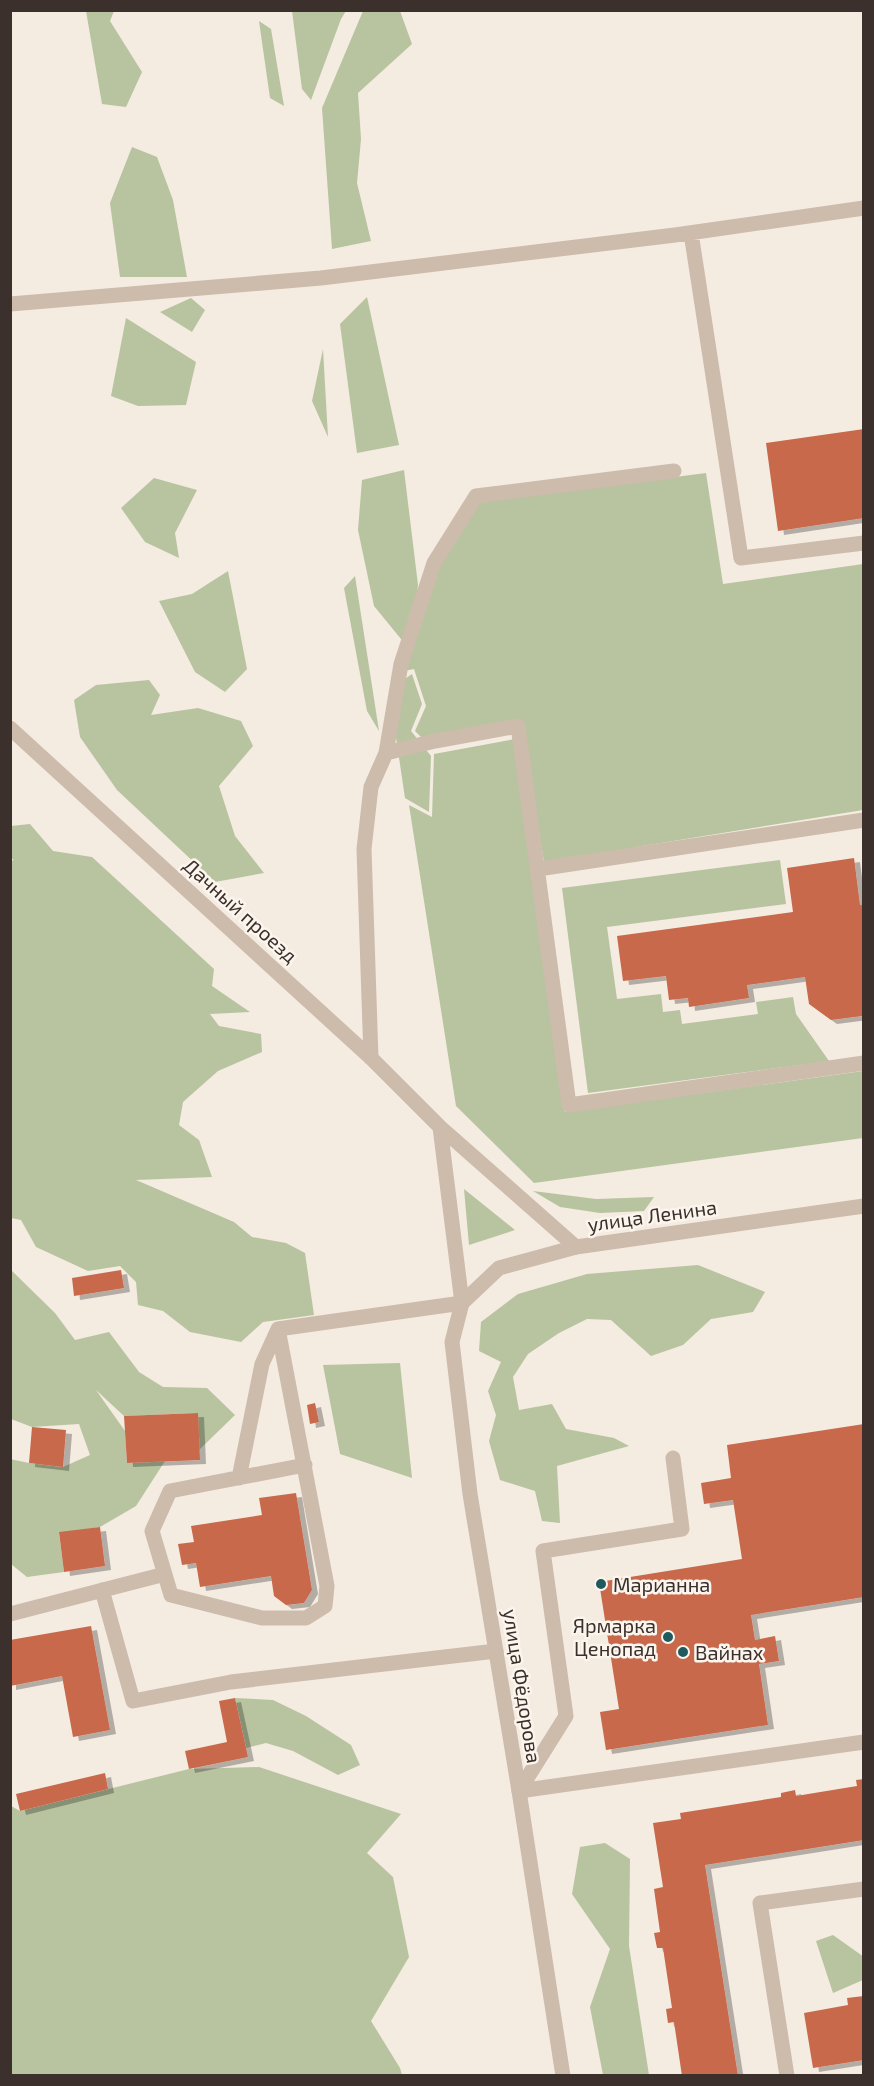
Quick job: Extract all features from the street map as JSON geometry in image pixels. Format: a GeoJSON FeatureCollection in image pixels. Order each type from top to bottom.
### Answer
{"type":"FeatureCollection","features":[{"type":"Feature","properties":{"kind":"street"},"geometry":{"type":"LineString","coordinates":[[10,304],[321,278],[691,233],[864,208]]}},
{"type":"Feature","properties":{"kind":"street"},"geometry":{"type":"LineString","coordinates":[[691,233],[741,558],[864,543]]}},
{"type":"Feature","properties":{"kind":"street"},"geometry":{"type":"LineString","coordinates":[[371,1058],[364,849],[371,787],[386,753],[401,664],[434,563],[476,496],[674,471]]}},
{"type":"Feature","properties":{"kind":"street"},"geometry":{"type":"LineString","coordinates":[[386,753],[435,741],[518,726],[569,1105],[864,1063]]}},
{"type":"Feature","properties":{"kind":"street","name":"Дачный проезд"},"geometry":{"type":"LineString","coordinates":[[10,728],[371,1058],[440,1127],[576,1247]]}},
{"type":"Feature","properties":{"kind":"street"},"geometry":{"type":"LineString","coordinates":[[538,869],[864,820]]}},
{"type":"Feature","properties":{"kind":"street"},"geometry":{"type":"LineString","coordinates":[[278,1329],[462,1303],[440,1127]]}},
{"type":"Feature","properties":{"kind":"street","name":"улица Ленина"},"geometry":{"type":"LineString","coordinates":[[462,1303],[499,1268],[576,1247],[864,1206]]}},
{"type":"Feature","properties":{"kind":"street","name":"улица Фёдорова"},"geometry":{"type":"LineString","coordinates":[[462,1303],[452,1342],[470,1494],[563,2076]]}},
{"type":"Feature","properties":{"kind":"street"},"geometry":{"type":"LineString","coordinates":[[278,1329],[305,1465],[327,1586],[325,1606],[306,1617],[262,1618],[171,1595],[152,1531],[171,1491],[305,1465]]}},
{"type":"Feature","properties":{"kind":"street"},"geometry":{"type":"LineString","coordinates":[[239,1478],[262,1364],[278,1329]]}},
{"type":"Feature","properties":{"kind":"street"},"geometry":{"type":"LineString","coordinates":[[519,1791],[566,1716],[543,1551],[682,1529],[673,1458]]}},
{"type":"Feature","properties":{"kind":"street"},"geometry":{"type":"LineString","coordinates":[[10,1614],[165,1574]]}},
{"type":"Feature","properties":{"kind":"street"},"geometry":{"type":"LineString","coordinates":[[102,1590],[133,1701],[231,1682],[496,1651]]}},
{"type":"Feature","properties":{"kind":"street"},"geometry":{"type":"LineString","coordinates":[[519,1791],[864,1742]]}},
{"type":"Feature","properties":{"kind":"street"},"geometry":{"type":"LineString","coordinates":[[787,2076],[760,1903],[864,1889]]}},
{"type":"Feature","properties":{"kind":"green space"},"geometry":{"type":"Polygon","coordinates":[[[86,11],[114,11],[110,21],[142,72],[126,107],[102,104],[86,11]]]}},
{"type":"Feature","properties":{"kind":"green space"},"geometry":{"type":"Polygon","coordinates":[[[292,11],[346,11],[311,100],[302,89],[292,11]]]}},
{"type":"Feature","properties":{"kind":"green space"},"geometry":{"type":"Polygon","coordinates":[[[363,11],[400,11],[412,44],[358,93],[361,139],[357,183],[371,241],[332,249],[322,108],[363,11]]]}},
{"type":"Feature","properties":{"kind":"green space"},"geometry":{"type":"Polygon","coordinates":[[[259,21],[271,29],[284,106],[270,98],[259,21]]]}},
{"type":"Feature","properties":{"kind":"green space"},"geometry":{"type":"Polygon","coordinates":[[[132,147],[157,157],[173,200],[187,277],[120,277],[110,203],[132,147]]]}},
{"type":"Feature","properties":{"kind":"green space"},"geometry":{"type":"Polygon","coordinates":[[[367,297],[399,445],[357,453],[340,324],[367,297]]]}},
{"type":"Feature","properties":{"kind":"green space"},"geometry":{"type":"Polygon","coordinates":[[[191,298],[205,310],[192,332],[160,312],[191,298]]]}},
{"type":"Feature","properties":{"kind":"green space"},"geometry":{"type":"Polygon","coordinates":[[[126,318],[196,362],[186,405],[138,406],[111,396],[126,318]]]}},
{"type":"Feature","properties":{"kind":"green space"},"geometry":{"type":"Polygon","coordinates":[[[323,349],[328,437],[312,401],[323,349]]]}},
{"type":"Feature","properties":{"kind":"green space"},"geometry":{"type":"Polygon","coordinates":[[[404,470],[418,585],[410,650],[374,606],[358,530],[362,480],[404,470]]]}},
{"type":"Feature","properties":{"kind":"green space"},"geometry":{"type":"Polygon","coordinates":[[[706,473],[723,584],[863,564],[863,810],[544,862],[521,723],[424,740],[415,731],[426,706],[414,669],[404,671],[440,566],[480,502],[706,473]]]}},
{"type":"Feature","properties":{"kind":"green space"},"geometry":{"type":"Polygon","coordinates":[[[154,478],[197,490],[175,533],[179,558],[145,542],[121,508],[154,478]]]}},
{"type":"Feature","properties":{"kind":"green space"},"geometry":{"type":"Polygon","coordinates":[[[228,571],[247,669],[225,692],[195,672],[159,601],[192,594],[228,571]]]}},
{"type":"Feature","properties":{"kind":"green space"},"geometry":{"type":"Polygon","coordinates":[[[355,576],[379,731],[367,711],[344,588],[355,576]]]}},
{"type":"Feature","properties":{"kind":"green space"},"geometry":{"type":"Polygon","coordinates":[[[412,674],[422,704],[411,731],[431,756],[429,812],[405,798],[389,690],[412,674]]]}},
{"type":"Feature","properties":{"kind":"green space"},"geometry":{"type":"Polygon","coordinates":[[[149,680],[160,695],[151,715],[198,708],[241,721],[253,746],[219,786],[235,836],[264,873],[215,882],[117,790],[80,737],[74,700],[96,685],[149,680]]]}},
{"type":"Feature","properties":{"kind":"green space"},"geometry":{"type":"Polygon","coordinates":[[[515,739],[565,1112],[863,1071],[863,1138],[534,1183],[456,1106],[409,805],[432,817],[434,754],[515,739]]]}},
{"type":"Feature","properties":{"kind":"green space"},"geometry":{"type":"Polygon","coordinates":[[[30,824],[53,851],[92,857],[214,969],[212,986],[250,1012],[210,1014],[219,1026],[261,1034],[262,1052],[218,1071],[183,1102],[179,1125],[199,1140],[212,1177],[136,1180],[234,1222],[252,1237],[286,1243],[305,1253],[314,1315],[263,1322],[241,1342],[190,1332],[163,1311],[138,1305],[136,1282],[120,1266],[88,1271],[36,1247],[21,1220],[11,1218],[10,861],[14,860],[11,858],[11,826],[30,824]]]}},
{"type":"Feature","properties":{"kind":"green space"},"geometry":{"type":"Polygon","coordinates":[[[780,860],[786,904],[607,927],[617,999],[661,994],[663,1012],[680,1010],[682,1024],[758,1014],[756,1002],[793,997],[796,1014],[829,1061],[588,1093],[562,888],[780,860]]]}},
{"type":"Feature","properties":{"kind":"green space"},"geometry":{"type":"Polygon","coordinates":[[[464,1189],[515,1230],[469,1245],[464,1189]]]}},
{"type":"Feature","properties":{"kind":"green space"},"geometry":{"type":"Polygon","coordinates":[[[533,1191],[596,1199],[654,1197],[644,1211],[600,1213],[560,1207],[533,1191]]]}},
{"type":"Feature","properties":{"kind":"green space"},"geometry":{"type":"Polygon","coordinates":[[[698,1265],[765,1292],[753,1312],[711,1319],[683,1345],[651,1356],[611,1320],[587,1319],[559,1333],[528,1354],[513,1377],[519,1410],[552,1404],[566,1429],[614,1438],[629,1446],[557,1466],[560,1523],[542,1521],[535,1491],[500,1480],[489,1441],[496,1415],[488,1391],[501,1362],[479,1351],[481,1322],[518,1294],[587,1274],[698,1265]]]}},
{"type":"Feature","properties":{"kind":"green space"},"geometry":{"type":"Polygon","coordinates":[[[11,1270],[55,1313],[75,1340],[109,1332],[139,1372],[163,1387],[207,1388],[235,1415],[199,1450],[197,1413],[124,1416],[96,1390],[125,1431],[127,1463],[165,1461],[136,1506],[100,1527],[59,1533],[64,1572],[27,1577],[11,1564],[10,1459],[63,1467],[90,1455],[79,1424],[32,1427],[11,1419],[11,1270]]]}},
{"type":"Feature","properties":{"kind":"green space"},"geometry":{"type":"Polygon","coordinates":[[[400,1363],[412,1478],[340,1454],[323,1365],[400,1363]]]}},
{"type":"Feature","properties":{"kind":"green space"},"geometry":{"type":"Polygon","coordinates":[[[235,1698],[273,1700],[306,1716],[351,1745],[360,1765],[338,1775],[293,1751],[266,1743],[246,1748],[235,1698]]]}},
{"type":"Feature","properties":{"kind":"green space"},"geometry":{"type":"Polygon","coordinates":[[[259,1767],[401,1814],[367,1853],[393,1877],[409,1957],[371,2021],[402,2075],[11,2076],[11,1806],[20,1811],[189,1769],[259,1767]]]}},
{"type":"Feature","properties":{"kind":"green space"},"geometry":{"type":"Polygon","coordinates":[[[605,1843],[630,1859],[629,1946],[649,2075],[603,2075],[590,2007],[610,1949],[572,1894],[580,1847],[605,1843]]]}},
{"type":"Feature","properties":{"kind":"green space"},"geometry":{"type":"Polygon","coordinates":[[[833,1935],[864,1957],[863,1980],[833,1993],[816,1941],[833,1935]]]}},
{"type":"Feature","properties":{"kind":"building"},"geometry":{"type":"Polygon","coordinates":[[[864,429],[864,518],[778,531],[766,443],[864,429]]]}},
{"type":"Feature","properties":{"kind":"building"},"geometry":{"type":"Polygon","coordinates":[[[854,858],[860,905],[864,904],[862,1016],[831,1020],[809,1004],[805,977],[747,985],[749,998],[689,1007],[688,998],[669,1000],[666,976],[623,981],[617,936],[793,912],[787,868],[854,858]]]}},
{"type":"Feature","properties":{"kind":"building"},"geometry":{"type":"Polygon","coordinates":[[[121,1270],[124,1288],[74,1296],[72,1278],[121,1270]]]}},
{"type":"Feature","properties":{"kind":"building"},"geometry":{"type":"Polygon","coordinates":[[[315,1403],[319,1422],[310,1424],[307,1405],[315,1403]]]}},
{"type":"Feature","properties":{"kind":"building"},"geometry":{"type":"Polygon","coordinates":[[[198,1413],[200,1460],[127,1463],[124,1416],[198,1413]]]}},
{"type":"Feature","properties":{"kind":"building"},"geometry":{"type":"Polygon","coordinates":[[[864,1424],[864,1597],[751,1615],[755,1640],[775,1636],[779,1661],[759,1664],[768,1725],[606,1750],[600,1712],[619,1709],[599,1582],[742,1559],[733,1500],[704,1504],[701,1483],[731,1478],[727,1445],[864,1424]]]}},
{"type":"Feature","properties":{"kind":"building"},"geometry":{"type":"Polygon","coordinates":[[[32,1427],[66,1430],[63,1467],[29,1463],[32,1427]]]}},
{"type":"Feature","properties":{"kind":"building"},"geometry":{"type":"Polygon","coordinates":[[[296,1493],[312,1590],[304,1603],[286,1605],[274,1596],[271,1576],[200,1587],[196,1563],[182,1565],[178,1544],[194,1542],[191,1526],[262,1515],[259,1498],[296,1493]]]}},
{"type":"Feature","properties":{"kind":"building"},"geometry":{"type":"Polygon","coordinates":[[[100,1527],[105,1566],[64,1572],[59,1532],[100,1527]]]}},
{"type":"Feature","properties":{"kind":"building"},"geometry":{"type":"Polygon","coordinates":[[[91,1626],[110,1730],[73,1737],[62,1676],[10,1686],[10,1640],[91,1626]]]}},
{"type":"Feature","properties":{"kind":"building"},"geometry":{"type":"Polygon","coordinates":[[[235,1698],[248,1757],[189,1769],[185,1751],[227,1742],[219,1701],[235,1698]]]}},
{"type":"Feature","properties":{"kind":"building"},"geometry":{"type":"Polygon","coordinates":[[[105,1773],[108,1789],[20,1811],[16,1794],[105,1773]]]}},
{"type":"Feature","properties":{"kind":"building"},"geometry":{"type":"Polygon","coordinates":[[[864,1779],[864,1840],[705,1865],[738,2076],[682,2076],[674,2022],[668,2023],[666,2009],[672,2008],[663,1948],[657,1948],[654,1933],[660,1932],[654,1889],[663,1887],[653,1823],[681,1819],[680,1813],[781,1797],[781,1793],[795,1790],[796,1796],[857,1786],[856,1780],[864,1779]]]}},
{"type":"Feature","properties":{"kind":"building"},"geometry":{"type":"Polygon","coordinates":[[[864,1996],[864,2060],[813,2068],[804,2013],[848,2005],[847,1998],[864,1996]]]}},
{"type":"Feature","properties":{"kind":"place","name":"Марианна"},"geometry":{"type":"Point","coordinates":[601,1584]}},
{"type":"Feature","properties":{"kind":"place","name":"Ярмарка Ценопад"},"geometry":{"type":"Point","coordinates":[668,1637]}},
{"type":"Feature","properties":{"kind":"place","name":"Вайнах"},"geometry":{"type":"Point","coordinates":[683,1652]}}]}
